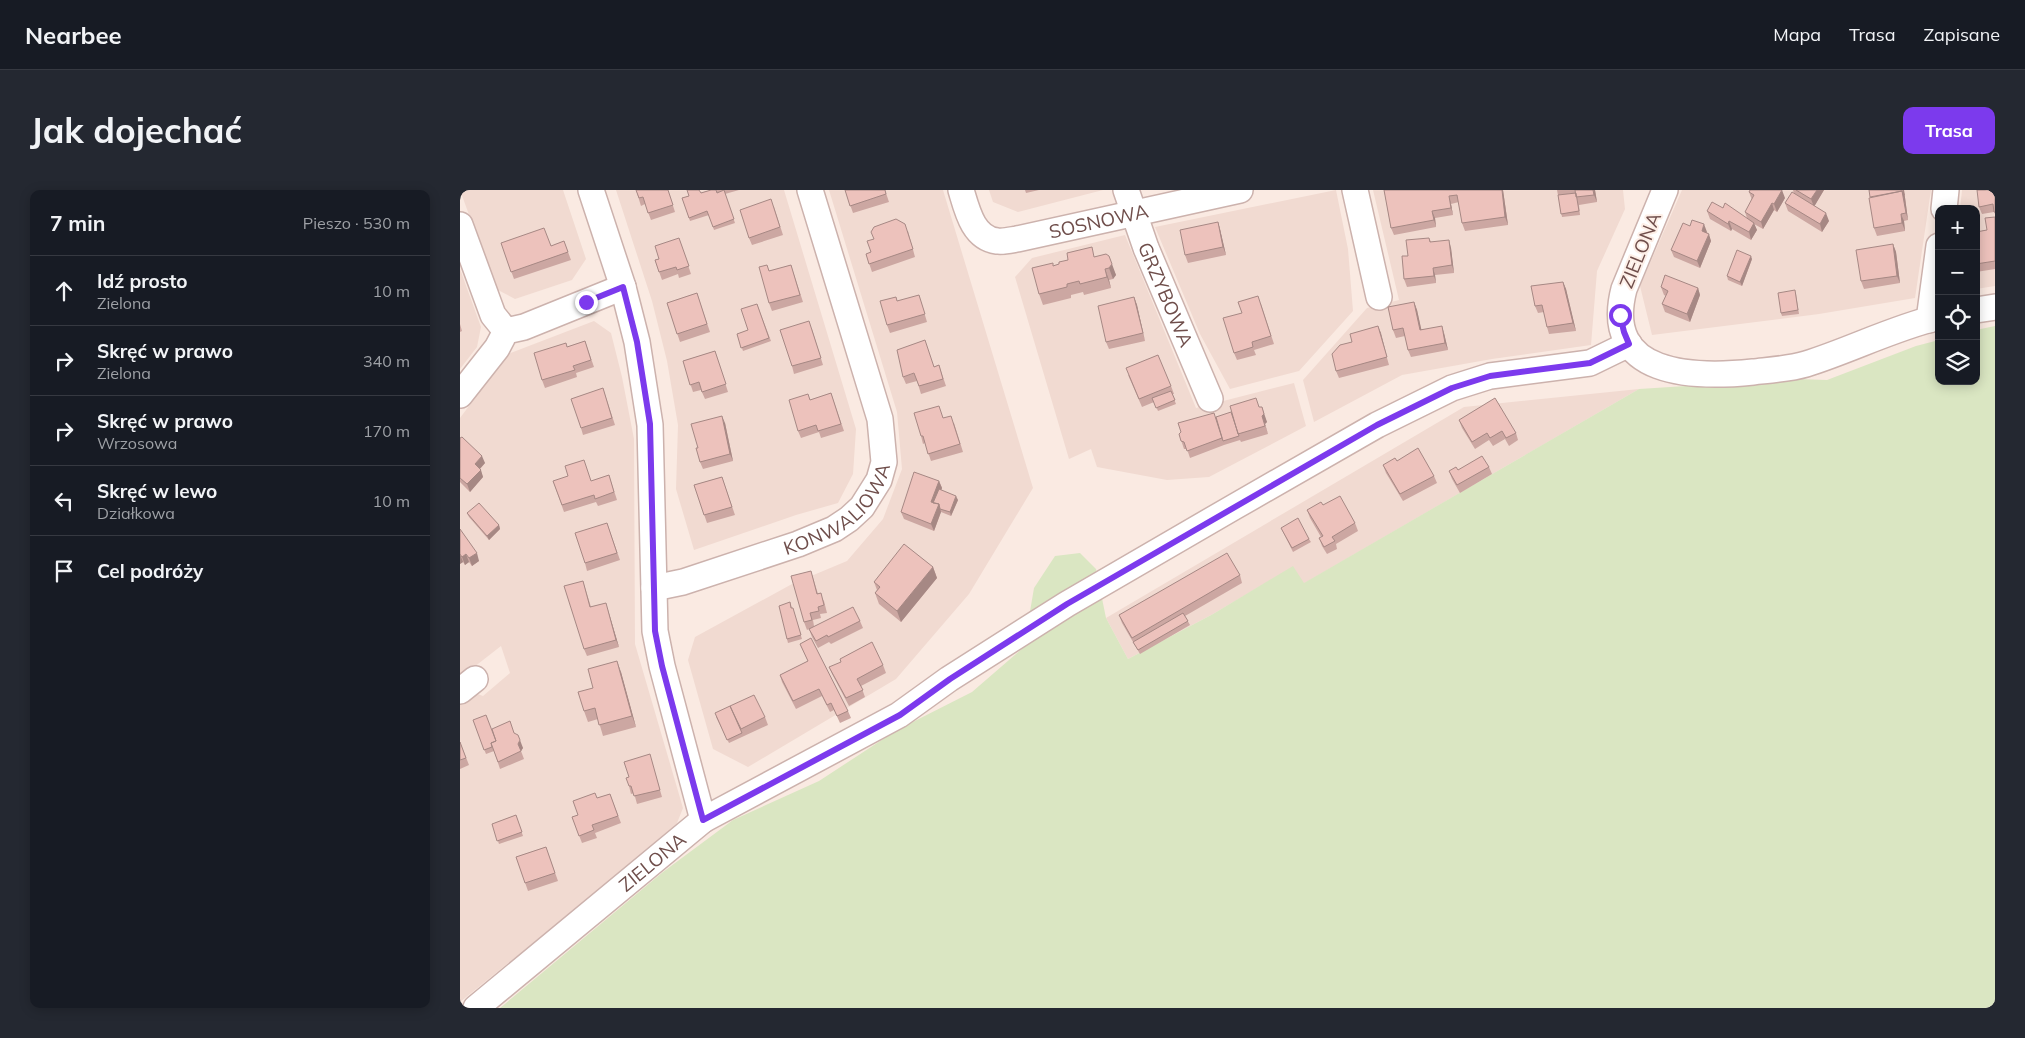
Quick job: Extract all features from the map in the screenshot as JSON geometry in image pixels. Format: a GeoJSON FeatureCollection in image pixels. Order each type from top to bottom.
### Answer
{"type":"FeatureCollection","features":[{"type":"Feature","properties":{"kind":"street"},"geometry":{"type":"LineString","coordinates":[[591,190],[623,287],[637,342],[650,424],[655,631],[662,666],[703,820]]}},
{"type":"Feature","properties":{"kind":"street","name":"KONWALIOWA"},"geometry":{"type":"LineString","coordinates":[[654,588],[700,576],[804,542],[834,529],[862,507],[879,480],[884,462],[880,419],[810,190]]}},
{"type":"Feature","properties":{"kind":"street","name":"SOSNOWA"},"geometry":{"type":"LineString","coordinates":[[961,190],[970,218],[977,230],[986,238],[998,241],[1017,239],[1240,190]]}},
{"type":"Feature","properties":{"kind":"street","name":"GRZYBOWA"},"geometry":{"type":"LineString","coordinates":[[1126,190],[1146,248],[1210,399]]}},
{"type":"Feature","properties":{"kind":"street"},"geometry":{"type":"LineString","coordinates":[[1354,190],[1379,296]]}},
{"type":"Feature","properties":{"kind":"street","name":"ZIELONA"},"geometry":{"type":"LineString","coordinates":[[476,1008],[703,820],[900,715],[950,679],[1067,604],[1377,425],[1460,386],[1490,376],[1590,363],[1629,344],[1622,323],[1620,302],[1665,190]]}},
{"type":"Feature","properties":{"kind":"street"},"geometry":{"type":"LineString","coordinates":[[1944,205],[1946,190]]}},
{"type":"Feature","properties":{"kind":"street"},"geometry":{"type":"LineString","coordinates":[[460,225],[493,315],[506,331]]}},
{"type":"Feature","properties":{"kind":"street"},"geometry":{"type":"LineString","coordinates":[[1629,344],[1651,364],[1665,369],[1699,374],[1737,374],[1777,370],[1805,364],[1934,318],[1939,250]]}},
{"type":"Feature","properties":{"kind":"street"},"geometry":{"type":"LineString","coordinates":[[460,395],[497,348],[506,331],[524,327],[623,287]]}},
{"type":"Feature","properties":{"kind":"street"},"geometry":{"type":"LineString","coordinates":[[1980,309],[1995,307]]}},
{"type":"Feature","properties":{"kind":"shaded area"},"geometry":{"type":"Polygon","coordinates":[[[460,190],[563,190],[586,259],[572,280],[515,299],[496,289],[460,190]]]}},
{"type":"Feature","properties":{"kind":"shaded area"},"geometry":{"type":"Polygon","coordinates":[[[616,190],[784,190],[856,429],[853,474],[838,503],[796,515],[694,550],[676,489],[678,425],[667,361],[652,301],[616,190]]]}},
{"type":"Feature","properties":{"kind":"shaded area"},"geometry":{"type":"Polygon","coordinates":[[[829,190],[943,190],[1033,488],[969,594],[896,679],[748,767],[713,749],[688,660],[695,637],[792,584],[847,561],[883,519],[902,469],[897,412],[829,190]]]}},
{"type":"Feature","properties":{"kind":"shaded area"},"geometry":{"type":"Polygon","coordinates":[[[989,190],[1103,190],[1018,212],[993,202],[989,190]]]}},
{"type":"Feature","properties":{"kind":"shaded area"},"geometry":{"type":"Polygon","coordinates":[[[1336,190],[1348,249],[1353,311],[1299,371],[1230,389],[1200,334],[1155,227],[1336,190]]]}},
{"type":"Feature","properties":{"kind":"shaded area"},"geometry":{"type":"Polygon","coordinates":[[[1373,190],[1623,190],[1625,209],[1597,271],[1591,345],[1492,359],[1402,375],[1314,422],[1303,380],[1367,308],[1399,300],[1373,190]]]}},
{"type":"Feature","properties":{"kind":"shaded area"},"geometry":{"type":"Polygon","coordinates":[[[1682,190],[1931,190],[1915,298],[1819,314],[1652,335],[1640,286],[1682,190]]]}},
{"type":"Feature","properties":{"kind":"shaded area"},"geometry":{"type":"Polygon","coordinates":[[[1962,190],[1995,190],[1995,286],[1980,288],[1980,205],[1960,205],[1962,190]]]}},
{"type":"Feature","properties":{"kind":"shaded area"},"geometry":{"type":"Polygon","coordinates":[[[1125,235],[1196,408],[1294,383],[1306,426],[1209,477],[1167,480],[1097,467],[1091,449],[1069,459],[1015,277],[1032,258],[1125,235]]]}},
{"type":"Feature","properties":{"kind":"shaded area"},"geometry":{"type":"Polygon","coordinates":[[[460,269],[481,327],[477,347],[460,369],[460,269]]]}},
{"type":"Feature","properties":{"kind":"shaded area"},"geometry":{"type":"Polygon","coordinates":[[[594,321],[611,333],[634,439],[635,644],[683,808],[675,828],[460,1002],[460,701],[472,692],[483,696],[510,673],[501,646],[460,678],[460,418],[508,354],[594,321]]]}},
{"type":"Feature","properties":{"kind":"shaded area"},"geometry":{"type":"Polygon","coordinates":[[[1639,389],[1303,584],[1293,567],[1213,614],[1128,659],[1106,618],[1464,407],[1639,389]]]}},
{"type":"Feature","properties":{"kind":"green space"},"geometry":{"type":"Polygon","coordinates":[[[1995,326],[1995,1008],[500,1008],[663,872],[733,820],[819,781],[897,730],[972,692],[1024,647],[1034,588],[1055,556],[1080,553],[1096,569],[1106,618],[1128,659],[1213,614],[1293,566],[1304,583],[1639,389],[1797,379],[1827,380],[1916,346],[1935,341],[1935,385],[1980,385],[1980,329],[1995,326]]]}},
{"type":"Feature","properties":{"kind":"building"},"geometry":{"type":"Polygon","coordinates":[[[636,190],[668,190],[673,205],[648,213],[643,197],[639,198],[636,190]]]}},
{"type":"Feature","properties":{"kind":"building"},"geometry":{"type":"Polygon","coordinates":[[[687,190],[699,190],[701,193],[716,190],[717,193],[724,190],[734,219],[713,227],[707,211],[689,218],[682,198],[689,196],[687,190]]]}},
{"type":"Feature","properties":{"kind":"building"},"geometry":{"type":"Polygon","coordinates":[[[845,190],[885,190],[886,194],[850,206],[845,190]]]}},
{"type":"Feature","properties":{"kind":"building"},"geometry":{"type":"Polygon","coordinates":[[[1384,190],[1502,190],[1505,217],[1462,223],[1457,195],[1449,196],[1451,208],[1432,211],[1434,220],[1391,228],[1384,190]]]}},
{"type":"Feature","properties":{"kind":"building"},"geometry":{"type":"Polygon","coordinates":[[[1575,190],[1593,190],[1594,195],[1576,197],[1575,190]]]}},
{"type":"Feature","properties":{"kind":"building"},"geometry":{"type":"Polygon","coordinates":[[[1750,190],[1782,190],[1761,222],[1745,212],[1754,195],[1749,192],[1750,190]]]}},
{"type":"Feature","properties":{"kind":"building"},"geometry":{"type":"Polygon","coordinates":[[[1796,190],[1817,190],[1811,199],[1796,190]]]}},
{"type":"Feature","properties":{"kind":"building"},"geometry":{"type":"Polygon","coordinates":[[[1869,190],[1903,190],[1904,195],[1902,191],[1870,197],[1869,190]]]}},
{"type":"Feature","properties":{"kind":"building"},"geometry":{"type":"Polygon","coordinates":[[[1977,190],[1995,190],[1995,212],[1993,204],[1980,207],[1977,190]]]}},
{"type":"Feature","properties":{"kind":"building"},"geometry":{"type":"Polygon","coordinates":[[[1902,191],[1906,213],[1901,214],[1902,223],[1874,228],[1869,198],[1902,191]]]}},
{"type":"Feature","properties":{"kind":"building"},"geometry":{"type":"Polygon","coordinates":[[[1792,192],[1826,213],[1820,224],[1785,203],[1792,192]]]}},
{"type":"Feature","properties":{"kind":"building"},"geometry":{"type":"Polygon","coordinates":[[[1576,193],[1579,211],[1561,214],[1558,195],[1576,193]]]}},
{"type":"Feature","properties":{"kind":"building"},"geometry":{"type":"Polygon","coordinates":[[[771,199],[780,227],[749,238],[740,210],[771,199]]]}},
{"type":"Feature","properties":{"kind":"building"},"geometry":{"type":"Polygon","coordinates":[[[1712,202],[1723,208],[1725,203],[1754,223],[1749,232],[1729,221],[1728,224],[1707,211],[1712,202]]]}},
{"type":"Feature","properties":{"kind":"building"},"geometry":{"type":"Polygon","coordinates":[[[1995,217],[1995,261],[1980,263],[1980,231],[1987,230],[1985,218],[1995,217]]]}},
{"type":"Feature","properties":{"kind":"building"},"geometry":{"type":"Polygon","coordinates":[[[896,219],[905,224],[913,249],[869,264],[866,254],[871,252],[867,241],[874,239],[871,232],[874,227],[896,219]]]}},
{"type":"Feature","properties":{"kind":"building"},"geometry":{"type":"Polygon","coordinates":[[[1692,220],[1704,224],[1702,231],[1709,234],[1697,261],[1671,250],[1683,223],[1690,226],[1692,220]]]}},
{"type":"Feature","properties":{"kind":"building"},"geometry":{"type":"Polygon","coordinates":[[[1218,222],[1223,247],[1185,255],[1180,230],[1218,222]]]}},
{"type":"Feature","properties":{"kind":"building"},"geometry":{"type":"Polygon","coordinates":[[[544,228],[551,246],[564,241],[568,252],[511,272],[501,243],[544,228]]]}},
{"type":"Feature","properties":{"kind":"building"},"geometry":{"type":"Polygon","coordinates":[[[679,238],[689,266],[677,270],[676,267],[659,272],[655,260],[659,259],[655,246],[679,238]]]}},
{"type":"Feature","properties":{"kind":"building"},"geometry":{"type":"Polygon","coordinates":[[[1429,238],[1430,242],[1449,240],[1452,265],[1433,268],[1434,276],[1404,279],[1402,256],[1408,256],[1406,240],[1429,238]]]}},
{"type":"Feature","properties":{"kind":"building"},"geometry":{"type":"Polygon","coordinates":[[[1893,244],[1897,276],[1861,281],[1856,250],[1893,244]]]}},
{"type":"Feature","properties":{"kind":"building"},"geometry":{"type":"Polygon","coordinates":[[[1092,247],[1094,257],[1106,254],[1109,256],[1112,264],[1109,268],[1105,269],[1107,277],[1080,284],[1079,281],[1067,284],[1067,287],[1039,294],[1032,268],[1053,263],[1053,266],[1059,264],[1059,262],[1068,260],[1067,253],[1092,247]]]}},
{"type":"Feature","properties":{"kind":"building"},"geometry":{"type":"Polygon","coordinates":[[[1737,250],[1751,256],[1740,282],[1727,276],[1737,250]]]}},
{"type":"Feature","properties":{"kind":"building"},"geometry":{"type":"Polygon","coordinates":[[[767,265],[769,271],[791,265],[800,295],[769,303],[759,267],[767,265]]]}},
{"type":"Feature","properties":{"kind":"building"},"geometry":{"type":"Polygon","coordinates":[[[1665,275],[1698,288],[1687,314],[1662,304],[1668,291],[1661,287],[1665,275]]]}},
{"type":"Feature","properties":{"kind":"building"},"geometry":{"type":"Polygon","coordinates":[[[1563,282],[1573,323],[1547,327],[1542,305],[1535,306],[1531,286],[1563,282]]]}},
{"type":"Feature","properties":{"kind":"building"},"geometry":{"type":"Polygon","coordinates":[[[1795,290],[1798,310],[1781,313],[1778,293],[1795,290]]]}},
{"type":"Feature","properties":{"kind":"building"},"geometry":{"type":"Polygon","coordinates":[[[697,293],[707,324],[677,334],[667,303],[697,293]]]}},
{"type":"Feature","properties":{"kind":"building"},"geometry":{"type":"Polygon","coordinates":[[[919,295],[925,314],[887,325],[880,301],[896,297],[897,301],[919,295]]]}},
{"type":"Feature","properties":{"kind":"building"},"geometry":{"type":"Polygon","coordinates":[[[1258,296],[1271,336],[1252,342],[1253,347],[1234,353],[1223,318],[1242,313],[1238,302],[1258,296]]]}},
{"type":"Feature","properties":{"kind":"building"},"geometry":{"type":"Polygon","coordinates":[[[1134,297],[1143,333],[1106,342],[1098,306],[1134,297]]]}},
{"type":"Feature","properties":{"kind":"building"},"geometry":{"type":"Polygon","coordinates":[[[1414,302],[1420,330],[1442,326],[1445,343],[1408,350],[1403,328],[1393,330],[1388,307],[1414,302]]]}},
{"type":"Feature","properties":{"kind":"building"},"geometry":{"type":"Polygon","coordinates":[[[757,304],[769,338],[741,348],[737,334],[748,330],[741,309],[757,304]]]}},
{"type":"Feature","properties":{"kind":"building"},"geometry":{"type":"Polygon","coordinates":[[[809,321],[821,358],[792,366],[780,330],[809,321]]]}},
{"type":"Feature","properties":{"kind":"building"},"geometry":{"type":"Polygon","coordinates":[[[1378,326],[1387,357],[1336,371],[1332,354],[1340,345],[1352,342],[1350,334],[1378,326]]]}},
{"type":"Feature","properties":{"kind":"building"},"geometry":{"type":"Polygon","coordinates":[[[925,340],[934,367],[939,365],[943,379],[919,386],[914,373],[903,377],[897,350],[925,340]]]}},
{"type":"Feature","properties":{"kind":"building"},"geometry":{"type":"Polygon","coordinates":[[[585,341],[591,360],[573,366],[575,370],[542,380],[534,353],[566,343],[567,347],[585,341]]]}},
{"type":"Feature","properties":{"kind":"building"},"geometry":{"type":"Polygon","coordinates":[[[715,351],[726,384],[702,392],[699,382],[690,385],[683,361],[715,351]]]}},
{"type":"Feature","properties":{"kind":"building"},"geometry":{"type":"Polygon","coordinates":[[[1158,355],[1171,386],[1139,399],[1126,368],[1158,355]]]}},
{"type":"Feature","properties":{"kind":"building"},"geometry":{"type":"Polygon","coordinates":[[[603,388],[612,418],[581,428],[571,399],[603,388]]]}},
{"type":"Feature","properties":{"kind":"building"},"geometry":{"type":"Polygon","coordinates":[[[1171,391],[1175,400],[1156,408],[1152,398],[1171,391]]]}},
{"type":"Feature","properties":{"kind":"building"},"geometry":{"type":"Polygon","coordinates":[[[831,393],[841,424],[818,431],[816,425],[798,431],[789,400],[808,394],[810,400],[831,393]]]}},
{"type":"Feature","properties":{"kind":"building"},"geometry":{"type":"Polygon","coordinates":[[[1256,398],[1259,407],[1262,407],[1265,426],[1238,434],[1230,406],[1256,398]]]}},
{"type":"Feature","properties":{"kind":"building"},"geometry":{"type":"Polygon","coordinates":[[[1495,398],[1516,433],[1506,438],[1502,431],[1490,438],[1487,433],[1472,442],[1459,420],[1495,398]]]}},
{"type":"Feature","properties":{"kind":"building"},"geometry":{"type":"Polygon","coordinates":[[[939,406],[943,418],[951,416],[960,444],[928,454],[914,413],[939,406]]]}},
{"type":"Feature","properties":{"kind":"building"},"geometry":{"type":"Polygon","coordinates":[[[1231,412],[1239,436],[1223,441],[1216,417],[1231,412]]]}},
{"type":"Feature","properties":{"kind":"building"},"geometry":{"type":"Polygon","coordinates":[[[1214,413],[1222,438],[1187,451],[1184,442],[1181,441],[1178,423],[1214,413]]]}},
{"type":"Feature","properties":{"kind":"building"},"geometry":{"type":"Polygon","coordinates":[[[722,416],[730,454],[700,462],[691,424],[722,416]]]}},
{"type":"Feature","properties":{"kind":"building"},"geometry":{"type":"Polygon","coordinates":[[[462,437],[482,456],[475,464],[481,470],[467,484],[460,478],[460,438],[462,437]]]}},
{"type":"Feature","properties":{"kind":"building"},"geometry":{"type":"Polygon","coordinates":[[[1418,448],[1434,476],[1400,494],[1383,465],[1395,458],[1397,461],[1418,448]]]}},
{"type":"Feature","properties":{"kind":"building"},"geometry":{"type":"Polygon","coordinates":[[[1482,456],[1489,467],[1457,485],[1449,471],[1456,467],[1458,470],[1482,456]]]}},
{"type":"Feature","properties":{"kind":"building"},"geometry":{"type":"Polygon","coordinates":[[[584,460],[591,481],[609,475],[614,492],[595,499],[594,495],[562,505],[553,481],[568,476],[565,466],[584,460]]]}},
{"type":"Feature","properties":{"kind":"building"},"geometry":{"type":"Polygon","coordinates":[[[914,472],[939,481],[931,502],[939,504],[931,524],[901,512],[914,472]]]}},
{"type":"Feature","properties":{"kind":"building"},"geometry":{"type":"Polygon","coordinates":[[[722,477],[732,507],[704,515],[694,485],[722,477]]]}},
{"type":"Feature","properties":{"kind":"building"},"geometry":{"type":"Polygon","coordinates":[[[939,489],[956,496],[950,512],[940,509],[939,504],[933,503],[939,489]]]}},
{"type":"Feature","properties":{"kind":"building"},"geometry":{"type":"Polygon","coordinates":[[[1340,496],[1355,523],[1332,537],[1335,541],[1324,547],[1319,538],[1323,536],[1307,510],[1321,502],[1323,505],[1340,496]]]}},
{"type":"Feature","properties":{"kind":"building"},"geometry":{"type":"Polygon","coordinates":[[[479,503],[499,525],[487,536],[467,513],[479,503]]]}},
{"type":"Feature","properties":{"kind":"building"},"geometry":{"type":"Polygon","coordinates":[[[1298,518],[1309,539],[1292,548],[1281,528],[1298,518]]]}},
{"type":"Feature","properties":{"kind":"building"},"geometry":{"type":"Polygon","coordinates":[[[607,523],[617,553],[585,563],[575,533],[607,523]]]}},
{"type":"Feature","properties":{"kind":"building"},"geometry":{"type":"Polygon","coordinates":[[[460,529],[477,553],[469,558],[466,554],[462,557],[460,554],[460,529]]]}},
{"type":"Feature","properties":{"kind":"building"},"geometry":{"type":"Polygon","coordinates":[[[904,544],[933,567],[897,611],[875,593],[880,587],[874,582],[904,544]]]}},
{"type":"Feature","properties":{"kind":"building"},"geometry":{"type":"Polygon","coordinates":[[[1227,553],[1240,575],[1132,638],[1119,615],[1227,553]]]}},
{"type":"Feature","properties":{"kind":"building"},"geometry":{"type":"Polygon","coordinates":[[[811,571],[817,594],[821,593],[824,605],[818,607],[819,611],[810,613],[812,620],[804,622],[791,576],[811,571]]]}},
{"type":"Feature","properties":{"kind":"building"},"geometry":{"type":"Polygon","coordinates":[[[583,581],[590,607],[606,603],[616,640],[584,649],[564,586],[583,581]]]}},
{"type":"Feature","properties":{"kind":"building"},"geometry":{"type":"Polygon","coordinates":[[[790,602],[801,635],[787,639],[779,606],[790,602]]]}},
{"type":"Feature","properties":{"kind":"building"},"geometry":{"type":"Polygon","coordinates":[[[853,607],[860,621],[816,641],[809,629],[853,607]]]}},
{"type":"Feature","properties":{"kind":"building"},"geometry":{"type":"Polygon","coordinates":[[[1183,613],[1188,621],[1138,650],[1133,642],[1183,613]]]}},
{"type":"Feature","properties":{"kind":"building"},"geometry":{"type":"Polygon","coordinates":[[[811,638],[848,711],[837,716],[831,703],[827,705],[819,689],[793,701],[780,675],[808,661],[800,644],[811,638]]]}},
{"type":"Feature","properties":{"kind":"building"},"geometry":{"type":"Polygon","coordinates":[[[872,642],[883,665],[857,679],[863,690],[846,698],[829,667],[841,662],[840,659],[872,642]]]}},
{"type":"Feature","properties":{"kind":"building"},"geometry":{"type":"Polygon","coordinates":[[[617,661],[632,716],[599,725],[595,708],[584,711],[578,692],[593,688],[588,669],[617,661]]]}},
{"type":"Feature","properties":{"kind":"building"},"geometry":{"type":"Polygon","coordinates":[[[754,695],[765,717],[741,729],[730,706],[754,695]]]}},
{"type":"Feature","properties":{"kind":"building"},"geometry":{"type":"Polygon","coordinates":[[[730,706],[742,733],[727,740],[715,713],[730,706]]]}},
{"type":"Feature","properties":{"kind":"building"},"geometry":{"type":"Polygon","coordinates":[[[486,715],[496,741],[491,743],[492,747],[484,750],[473,720],[486,715]]]}},
{"type":"Feature","properties":{"kind":"building"},"geometry":{"type":"Polygon","coordinates":[[[510,721],[514,733],[518,735],[520,740],[518,744],[521,751],[498,762],[491,743],[496,741],[492,729],[510,721]]]}},
{"type":"Feature","properties":{"kind":"building"},"geometry":{"type":"Polygon","coordinates":[[[460,742],[466,758],[460,760],[460,742]]]}},
{"type":"Feature","properties":{"kind":"building"},"geometry":{"type":"Polygon","coordinates":[[[650,754],[660,790],[634,796],[626,778],[629,777],[624,762],[650,754]]]}},
{"type":"Feature","properties":{"kind":"building"},"geometry":{"type":"Polygon","coordinates":[[[595,793],[597,798],[610,794],[618,816],[592,825],[594,830],[579,836],[572,817],[578,815],[573,801],[595,793]]]}},
{"type":"Feature","properties":{"kind":"building"},"geometry":{"type":"Polygon","coordinates":[[[516,815],[522,832],[497,841],[492,824],[516,815]]]}},
{"type":"Feature","properties":{"kind":"building"},"geometry":{"type":"Polygon","coordinates":[[[546,847],[555,873],[525,883],[516,857],[546,847]]]}},
{"type":"Feature","properties":{"kind":"route"},"geometry":{"type":"LineString","coordinates":[[586,302],[623,287],[637,342],[650,424],[652,452],[655,631],[662,666],[703,820],[900,715],[950,679],[1067,604],[1377,425],[1452,388],[1490,376],[1590,363],[1629,344],[1620,315]]}}]}
